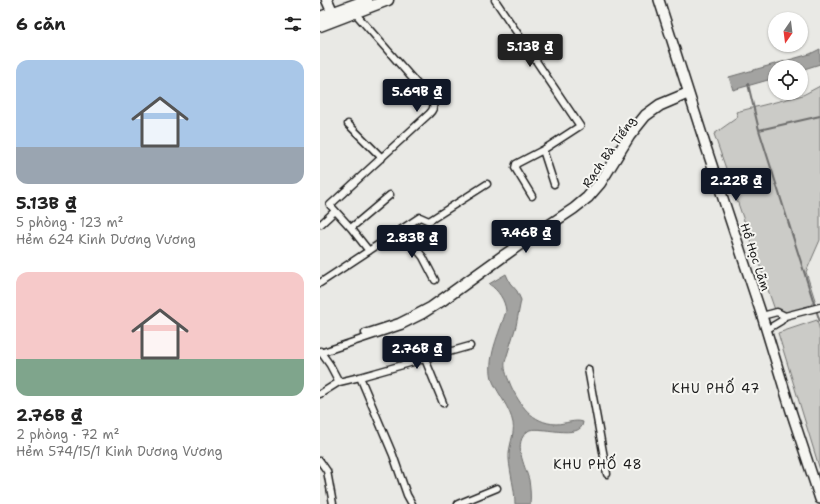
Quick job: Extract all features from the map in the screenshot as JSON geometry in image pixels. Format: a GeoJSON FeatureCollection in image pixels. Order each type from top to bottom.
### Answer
{"type":"FeatureCollection","features":[{"type":"Feature","properties":{"kind":"main road"},"geometry":{"type":"LineString","coordinates":[[320,2],[326,0],[334,16]]}},
{"type":"Feature","properties":{"kind":"main road"},"geometry":{"type":"LineString","coordinates":[[320,26],[334,16],[367,0]]}},
{"type":"Feature","properties":{"kind":"main road"},"geometry":{"type":"LineString","coordinates":[[320,17],[354,13],[388,0]]}},
{"type":"Feature","properties":{"kind":"main road","name":"Hồ Học Lãm"},"geometry":{"type":"LineString","coordinates":[[658,0],[762,316],[820,499]]}},
{"type":"Feature","properties":{"kind":"street"},"geometry":{"type":"LineString","coordinates":[[495,0],[580,126],[543,150],[515,165],[532,196]]}},
{"type":"Feature","properties":{"kind":"street"},"geometry":{"type":"LineString","coordinates":[[354,13],[433,102],[434,106],[433,110],[429,114],[330,205],[351,228],[368,251]]}},
{"type":"Feature","properties":{"kind":"street","name":"Rạch Bà Tiếng"},"geometry":{"type":"LineString","coordinates":[[320,351],[401,326],[423,315],[518,248],[576,210],[589,199],[602,184],[631,137],[647,117],[661,107],[689,93]]}},
{"type":"Feature","properties":{"kind":"street"},"geometry":{"type":"LineString","coordinates":[[348,124],[382,158]]}},
{"type":"Feature","properties":{"kind":"street"},"geometry":{"type":"LineString","coordinates":[[543,150],[554,184]]}},
{"type":"Feature","properties":{"kind":"street"},"geometry":{"type":"LineString","coordinates":[[320,283],[420,217],[429,221],[487,184]]}},
{"type":"Feature","properties":{"kind":"street"},"geometry":{"type":"LineString","coordinates":[[351,228],[390,195]]}},
{"type":"Feature","properties":{"kind":"street"},"geometry":{"type":"LineString","coordinates":[[321,224],[335,211]]}},
{"type":"Feature","properties":{"kind":"street"},"geometry":{"type":"LineString","coordinates":[[401,230],[423,258],[435,280]]}},
{"type":"Feature","properties":{"kind":"street"},"geometry":{"type":"LineString","coordinates":[[766,330],[781,321],[785,316],[820,307]]}},
{"type":"Feature","properties":{"kind":"street"},"geometry":{"type":"LineString","coordinates":[[762,316],[777,312],[785,316]]}},
{"type":"Feature","properties":{"kind":"street"},"geometry":{"type":"LineString","coordinates":[[320,394],[339,382],[470,346]]}},
{"type":"Feature","properties":{"kind":"street"},"geometry":{"type":"LineString","coordinates":[[320,351],[330,365],[339,382]]}},
{"type":"Feature","properties":{"kind":"street"},"geometry":{"type":"LineString","coordinates":[[425,359],[443,402]]}},
{"type":"Feature","properties":{"kind":"street"},"geometry":{"type":"LineString","coordinates":[[588,369],[607,474]]}},
{"type":"Feature","properties":{"kind":"street"},"geometry":{"type":"LineString","coordinates":[[360,377],[393,455],[407,495],[412,504]]}},
{"type":"Feature","properties":{"kind":"street"},"geometry":{"type":"LineString","coordinates":[[320,461],[327,471],[333,504]]}},
{"type":"Feature","properties":{"kind":"street"},"geometry":{"type":"LineString","coordinates":[[458,504],[497,488]]}},
{"type":"Feature","properties":{"kind":"shaded area"},"geometry":{"type":"Polygon","coordinates":[[[820,49],[820,64],[808,68],[808,60],[789,60],[810,54],[820,49]]]}},
{"type":"Feature","properties":{"kind":"shaded area"},"geometry":{"type":"Polygon","coordinates":[[[768,66],[768,80],[733,90],[729,77],[768,66]]]}},
{"type":"Feature","properties":{"kind":"shaded area"},"geometry":{"type":"Polygon","coordinates":[[[820,86],[820,240],[806,272],[815,300],[810,306],[784,314],[775,310],[714,134],[738,117],[736,112],[783,100],[808,100],[808,92],[820,86]]]}},
{"type":"Feature","properties":{"kind":"shaded area"},"geometry":{"type":"Polygon","coordinates":[[[506,274],[521,300],[516,326],[505,362],[506,374],[518,400],[534,417],[548,423],[556,424],[577,421],[583,422],[581,428],[575,431],[567,432],[533,429],[528,431],[523,436],[520,448],[529,480],[530,504],[515,504],[509,459],[509,450],[513,432],[512,417],[493,382],[491,373],[494,346],[506,311],[500,296],[489,284],[506,274]]]}},
{"type":"Feature","properties":{"kind":"shaded area"},"geometry":{"type":"Polygon","coordinates":[[[817,320],[820,331],[820,470],[778,333],[817,320]]]}},
{"type":"Feature","properties":{"kind":"waterway"},"geometry":{"type":"LineString","coordinates":[[748,84],[759,130],[820,322]]}},
{"type":"Feature","properties":{"kind":"waterway"},"geometry":{"type":"LineString","coordinates":[[759,130],[820,116]]}},
{"type":"Feature","properties":{"kind":"district","name":"KHU PHỐ 47"},"geometry":{"type":"Point","coordinates":[716,388]}},
{"type":"Feature","properties":{"kind":"district","name":"KHU PHỐ 48"},"geometry":{"type":"Point","coordinates":[598,464]}}]}
